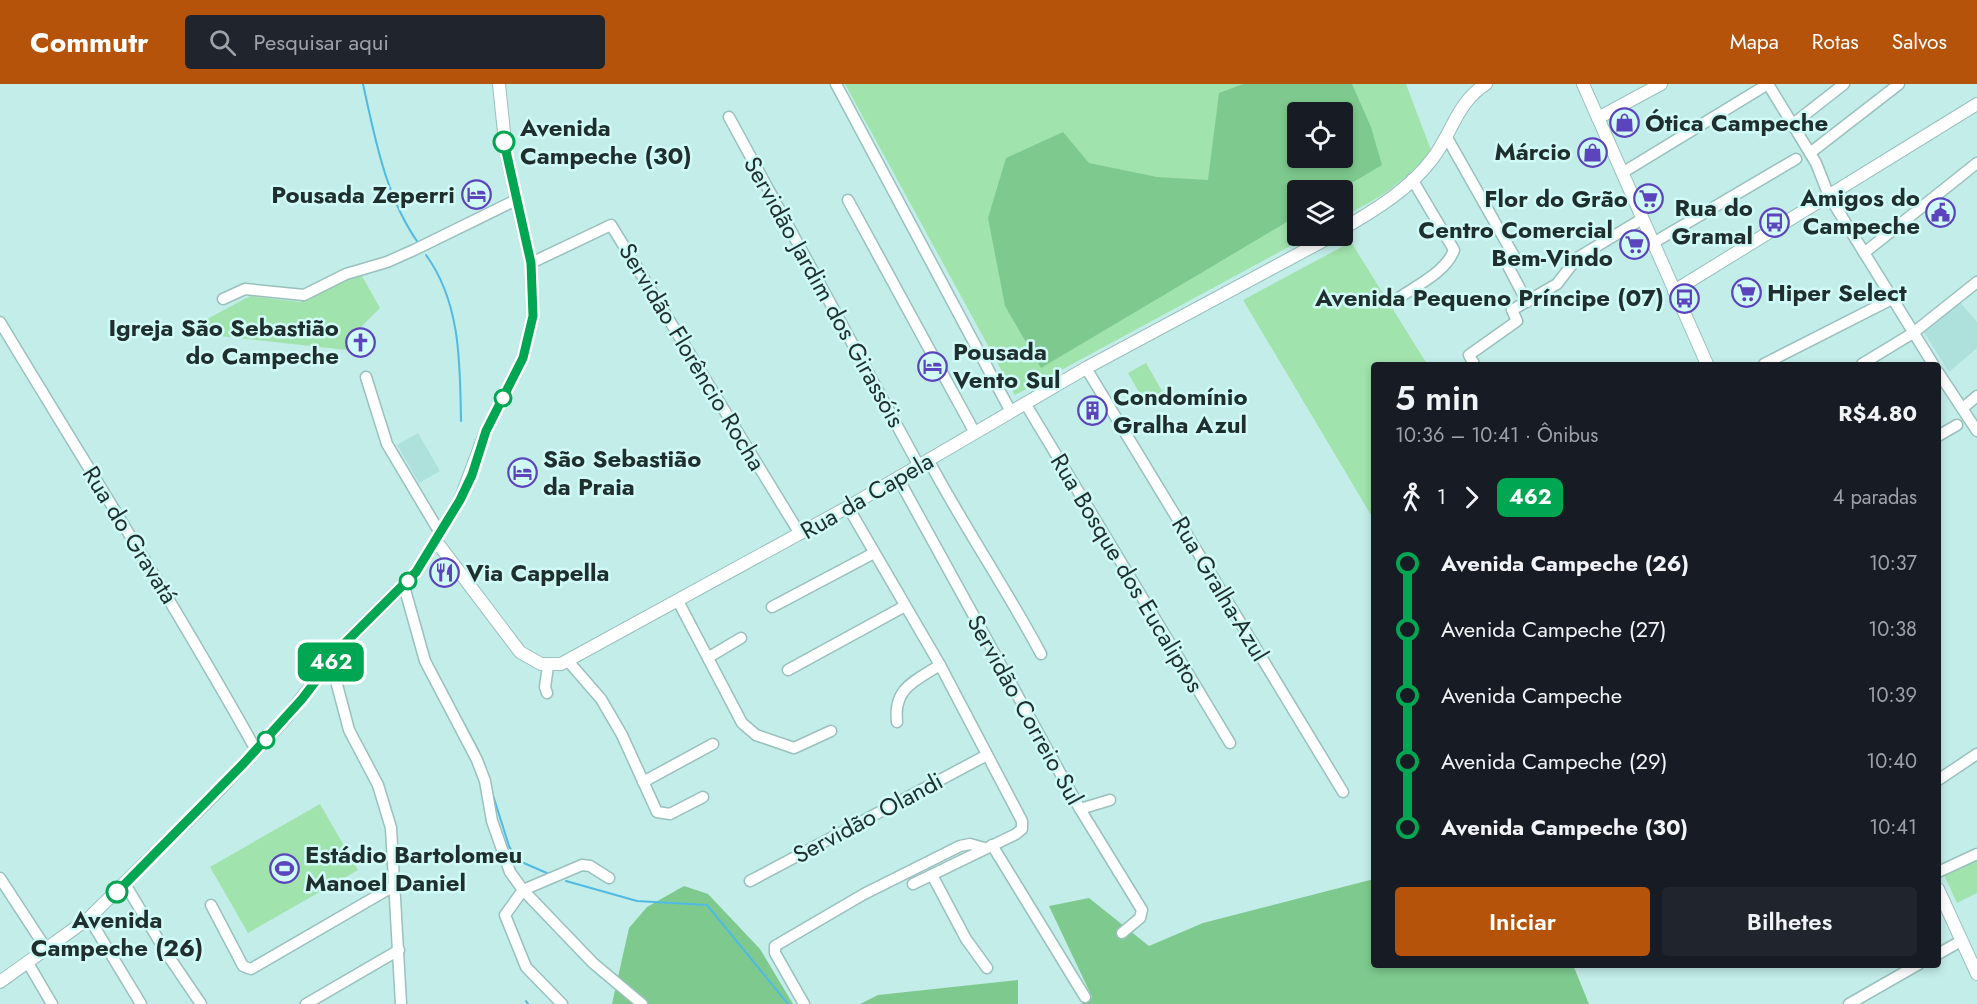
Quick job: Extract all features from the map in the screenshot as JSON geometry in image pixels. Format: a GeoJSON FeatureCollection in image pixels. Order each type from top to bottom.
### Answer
{"type":"FeatureCollection","features":[{"type":"Feature","properties":{"kind":"main road"},"geometry":{"type":"LineString","coordinates":[[0,982],[89,918],[256,750],[285,719],[364,621],[404,586],[438,537],[467,487],[486,431],[523,358],[533,316],[531,263],[506,152],[499,84]]}},
{"type":"Feature","properties":{"kind":"main road"},"geometry":{"type":"LineString","coordinates":[[1353,221],[1412,179],[1434,157],[1465,102],[1486,84]]}},
{"type":"Feature","properties":{"kind":"main road"},"geometry":{"type":"LineString","coordinates":[[1583,84],[1706,362]]}},
{"type":"Feature","properties":{"kind":"main road"},"geometry":{"type":"LineString","coordinates":[[1598,118],[1661,84]]}},
{"type":"Feature","properties":{"kind":"main road"},"geometry":{"type":"LineString","coordinates":[[1674,291],[1977,104]]}},
{"type":"Feature","properties":{"kind":"main road","name":"Rua da Capela"},"geometry":{"type":"LineString","coordinates":[[548,666],[568,661],[678,601],[924,464],[1086,368],[1313,246]]}},
{"type":"Feature","properties":{"kind":"main road"},"geometry":{"type":"LineString","coordinates":[[438,537],[513,644],[533,662],[548,666]]}},
{"type":"Feature","properties":{"kind":"main road"},"geometry":{"type":"LineString","coordinates":[[1941,896],[1977,974]]}},
{"type":"Feature","properties":{"kind":"street"},"geometry":{"type":"LineString","coordinates":[[829,84],[842,102],[881,174],[899,199],[1011,412]]}},
{"type":"Feature","properties":{"kind":"street"},"geometry":{"type":"LineString","coordinates":[[836,84],[842,102]]}},
{"type":"Feature","properties":{"kind":"street"},"geometry":{"type":"LineString","coordinates":[[1622,173],[1768,84],[1810,153],[1830,196],[1932,362]]}},
{"type":"Feature","properties":{"kind":"street"},"geometry":{"type":"LineString","coordinates":[[1793,124],[1844,84]]}},
{"type":"Feature","properties":{"kind":"street"},"geometry":{"type":"LineString","coordinates":[[1810,153],[1899,84]]}},
{"type":"Feature","properties":{"kind":"street","name":"Servidão Jardim dos Girassóis"},"geometry":{"type":"LineString","coordinates":[[729,117],[924,464],[1003,585],[1041,654]]}},
{"type":"Feature","properties":{"kind":"street"},"geometry":{"type":"LineString","coordinates":[[1446,136],[1514,256],[1508,260],[1508,266],[1527,302]]}},
{"type":"Feature","properties":{"kind":"street"},"geometry":{"type":"LineString","coordinates":[[1653,243],[1796,159]]}},
{"type":"Feature","properties":{"kind":"street"},"geometry":{"type":"LineString","coordinates":[[1864,253],[1977,163]]}},
{"type":"Feature","properties":{"kind":"street"},"geometry":{"type":"LineString","coordinates":[[1399,298],[1443,267],[1454,250],[1412,179]]}},
{"type":"Feature","properties":{"kind":"street"},"geometry":{"type":"LineString","coordinates":[[224,299],[245,289],[304,295],[346,274],[387,262],[414,250],[516,200]]}},
{"type":"Feature","properties":{"kind":"street"},"geometry":{"type":"LineString","coordinates":[[848,200],[975,433]]}},
{"type":"Feature","properties":{"kind":"street"},"geometry":{"type":"LineString","coordinates":[[1473,362],[1468,355],[1517,321],[1512,310],[1557,284],[1577,258],[1642,219]]}},
{"type":"Feature","properties":{"kind":"street","name":"Servidão Florêncio Rocha"},"geometry":{"type":"LineString","coordinates":[[531,263],[611,225],[800,534]]}},
{"type":"Feature","properties":{"kind":"street"},"geometry":{"type":"LineString","coordinates":[[1865,362],[1913,333],[1977,282]]}},
{"type":"Feature","properties":{"kind":"street"},"geometry":{"type":"LineString","coordinates":[[1768,362],[1892,299]]}},
{"type":"Feature","properties":{"kind":"street","name":"Rua do Gravatá"},"geometry":{"type":"LineString","coordinates":[[0,322],[116,515],[152,567],[256,750]]}},
{"type":"Feature","properties":{"kind":"street","name":"Rua Gralha-Azul"},"geometry":{"type":"LineString","coordinates":[[1086,368],[1343,792]]}},
{"type":"Feature","properties":{"kind":"street"},"geometry":{"type":"LineString","coordinates":[[1941,376],[1977,431]]}},
{"type":"Feature","properties":{"kind":"street"},"geometry":{"type":"LineString","coordinates":[[366,377],[387,444],[438,537]]}},
{"type":"Feature","properties":{"kind":"street"},"geometry":{"type":"LineString","coordinates":[[1963,408],[1977,396]]}},
{"type":"Feature","properties":{"kind":"street","name":"Rua Bosque dos Eucaliptos"},"geometry":{"type":"LineString","coordinates":[[1025,403],[1230,743]]}},
{"type":"Feature","properties":{"kind":"street"},"geometry":{"type":"LineString","coordinates":[[1941,434],[1957,425]]}},
{"type":"Feature","properties":{"kind":"street","name":"Servidão Correio Sul"},"geometry":{"type":"LineString","coordinates":[[898,478],[1080,809],[1142,910],[1140,918],[1122,933]]}},
{"type":"Feature","properties":{"kind":"street"},"geometry":{"type":"LineString","coordinates":[[848,507],[940,665],[1023,825],[1019,832],[914,884]]}},
{"type":"Feature","properties":{"kind":"street"},"geometry":{"type":"LineString","coordinates":[[772,607],[874,553]]}},
{"type":"Feature","properties":{"kind":"street"},"geometry":{"type":"LineString","coordinates":[[404,586],[422,653],[472,746],[485,781],[490,813],[510,872],[523,890],[607,976],[642,1004]]}},
{"type":"Feature","properties":{"kind":"street"},"geometry":{"type":"LineString","coordinates":[[678,601],[709,657],[735,712],[756,735],[794,748],[831,731]]}},
{"type":"Feature","properties":{"kind":"street"},"geometry":{"type":"LineString","coordinates":[[788,670],[905,606]]}},
{"type":"Feature","properties":{"kind":"street"},"geometry":{"type":"LineString","coordinates":[[709,657],[741,638]]}},
{"type":"Feature","properties":{"kind":"street"},"geometry":{"type":"LineString","coordinates":[[568,661],[601,699],[622,735],[657,812],[662,815],[670,814],[703,797]]}},
{"type":"Feature","properties":{"kind":"street"},"geometry":{"type":"LineString","coordinates":[[331,662],[349,730],[378,785],[388,816],[394,854],[401,1004]]}},
{"type":"Feature","properties":{"kind":"street"},"geometry":{"type":"LineString","coordinates":[[897,722],[898,697],[907,686],[940,665]]}},
{"type":"Feature","properties":{"kind":"street"},"geometry":{"type":"LineString","coordinates":[[547,693],[545,687],[548,666]]}},
{"type":"Feature","properties":{"kind":"street"},"geometry":{"type":"LineString","coordinates":[[643,782],[713,744]]}},
{"type":"Feature","properties":{"kind":"street"},"geometry":{"type":"LineString","coordinates":[[1941,778],[1977,754]]}},
{"type":"Feature","properties":{"kind":"street","name":"Servidão Olandi"},"geometry":{"type":"LineString","coordinates":[[750,881],[987,755]]}},
{"type":"Feature","properties":{"kind":"street"},"geometry":{"type":"LineString","coordinates":[[1080,809],[1110,800]]}},
{"type":"Feature","properties":{"kind":"street"},"geometry":{"type":"LineString","coordinates":[[804,1004],[775,953],[775,946],[864,894],[960,846],[970,844],[988,847],[1085,997]]}},
{"type":"Feature","properties":{"kind":"street"},"geometry":{"type":"LineString","coordinates":[[1941,871],[1977,854]]}},
{"type":"Feature","properties":{"kind":"street"},"geometry":{"type":"LineString","coordinates":[[562,1004],[525,967],[506,918],[509,908],[523,890],[582,865],[590,866],[609,878]]}},
{"type":"Feature","properties":{"kind":"street"},"geometry":{"type":"LineString","coordinates":[[932,875],[966,939],[987,968]]}},
{"type":"Feature","properties":{"kind":"street"},"geometry":{"type":"LineString","coordinates":[[0,878],[47,950]]}},
{"type":"Feature","properties":{"kind":"street"},"geometry":{"type":"LineString","coordinates":[[125,884],[167,954],[201,1004]]}},
{"type":"Feature","properties":{"kind":"street"},"geometry":{"type":"LineString","coordinates":[[211,905],[243,966],[251,969],[394,886]]}},
{"type":"Feature","properties":{"kind":"street"},"geometry":{"type":"LineString","coordinates":[[89,918],[141,1004]]}},
{"type":"Feature","properties":{"kind":"street"},"geometry":{"type":"LineString","coordinates":[[1941,952],[1961,941]]}},
{"type":"Feature","properties":{"kind":"street"},"geometry":{"type":"LineString","coordinates":[[306,1004],[399,950]]}},
{"type":"Feature","properties":{"kind":"street"},"geometry":{"type":"LineString","coordinates":[[28,963],[52,1004]]}},
{"type":"Feature","properties":{"kind":"street"},"geometry":{"type":"LineString","coordinates":[[1849,1004],[1912,968]]}},
{"type":"Feature","properties":{"kind":"shaded area"},"geometry":{"type":"Polygon","coordinates":[[[1959,301],[1977,322],[1977,348],[1949,372],[1923,331],[1959,301]]]}},
{"type":"Feature","properties":{"kind":"shaded area"},"geometry":{"type":"Polygon","coordinates":[[[418,433],[440,471],[419,483],[397,445],[418,433]]]}},
{"type":"Feature","properties":{"kind":"green space"},"geometry":{"type":"Polygon","coordinates":[[[845,84],[1406,84],[1431,150],[1401,181],[1353,211],[1353,180],[1287,180],[1287,246],[1291,246],[1015,395],[845,84]]]}},
{"type":"Feature","properties":{"kind":"green space"},"geometry":{"type":"Polygon","coordinates":[[[1243,84],[1352,84],[1371,127],[1382,165],[1353,182],[1353,180],[1287,180],[1287,222],[1041,368],[1005,306],[988,218],[1006,158],[1063,132],[1089,163],[1157,177],[1208,180],[1219,93],[1243,84]]]}},
{"type":"Feature","properties":{"kind":"green space"},"geometry":{"type":"Polygon","coordinates":[[[1353,245],[1426,362],[1371,362],[1371,515],[1243,300],[1344,246],[1353,245]]]}},
{"type":"Feature","properties":{"kind":"green space"},"geometry":{"type":"Polygon","coordinates":[[[362,276],[380,308],[360,328],[365,331],[347,350],[183,332],[250,296],[300,302],[350,278],[362,276]]]}},
{"type":"Feature","properties":{"kind":"green space"},"geometry":{"type":"Polygon","coordinates":[[[1146,363],[1166,398],[1148,408],[1128,373],[1146,363]]]}},
{"type":"Feature","properties":{"kind":"green space","name":"Estádio Bartolomeu Manoel Daniel"},"geometry":{"type":"Polygon","coordinates":[[[320,804],[358,870],[248,933],[210,867],[320,804]]]}},
{"type":"Feature","properties":{"kind":"green space"},"geometry":{"type":"Polygon","coordinates":[[[1977,859],[1977,893],[1957,903],[1944,875],[1977,859]]]}},
{"type":"Feature","properties":{"kind":"green space"},"geometry":{"type":"Polygon","coordinates":[[[1371,880],[1371,968],[1574,968],[1589,1004],[1081,1004],[1092,997],[1049,906],[1089,898],[1149,946],[1203,923],[1371,880]]]}},
{"type":"Feature","properties":{"kind":"green space"},"geometry":{"type":"Polygon","coordinates":[[[684,886],[708,894],[760,949],[793,1004],[612,1004],[629,928],[647,907],[684,886]]]}},
{"type":"Feature","properties":{"kind":"green space"},"geometry":{"type":"Polygon","coordinates":[[[1018,980],[1018,1004],[860,1004],[878,995],[1018,980]]]}},
{"type":"Feature","properties":{"kind":"waterway"},"geometry":{"type":"LineString","coordinates":[[363,84],[377,147],[390,188],[419,244]]}},
{"type":"Feature","properties":{"kind":"waterway"},"geometry":{"type":"LineString","coordinates":[[426,255],[438,274],[452,314],[459,356],[461,421]]}},
{"type":"Feature","properties":{"kind":"waterway"},"geometry":{"type":"LineString","coordinates":[[462,720],[479,752]]}},
{"type":"Feature","properties":{"kind":"waterway"},"geometry":{"type":"LineString","coordinates":[[491,789],[509,846],[517,860],[549,874]]}},
{"type":"Feature","properties":{"kind":"waterway"},"geometry":{"type":"LineString","coordinates":[[566,881],[637,901],[707,905],[788,1004]]}},
{"type":"Feature","properties":{"kind":"bus line","name":"462"},"geometry":{"type":"LineString","coordinates":[[117,892],[154,857],[285,719],[364,621],[404,586],[429,553],[467,487],[486,431],[523,358],[533,316],[534,292],[531,263],[504,142]]}},
{"type":"Feature","properties":{"kind":"place","name":"Ótica Campeche"},"geometry":{"type":"Point","coordinates":[1624,123]}},
{"type":"Feature","properties":{"kind":"place","name":"Avenida Campeche (30)"},"geometry":{"type":"Point","coordinates":[504,142]}},
{"type":"Feature","properties":{"kind":"place","name":"Márcio"},"geometry":{"type":"Point","coordinates":[1592,152]}},
{"type":"Feature","properties":{"kind":"place","name":"Pousada Zeperri"},"geometry":{"type":"Point","coordinates":[476,195]}},
{"type":"Feature","properties":{"kind":"place","name":"Flor do Grão"},"geometry":{"type":"Point","coordinates":[1649,199]}},
{"type":"Feature","properties":{"kind":"place","name":"Amigos do Campeche"},"geometry":{"type":"Point","coordinates":[1941,212]}},
{"type":"Feature","properties":{"kind":"place","name":"Rua do Gramal"},"geometry":{"type":"Point","coordinates":[1774,222]}},
{"type":"Feature","properties":{"kind":"place","name":"Centro Comercial Bem-Vindo"},"geometry":{"type":"Point","coordinates":[1634,244]}},
{"type":"Feature","properties":{"kind":"place","name":"Hiper Select"},"geometry":{"type":"Point","coordinates":[1746,293]}},
{"type":"Feature","properties":{"kind":"place","name":"Avenida Pequeno Príncipe (07)"},"geometry":{"type":"Point","coordinates":[1685,298]}},
{"type":"Feature","properties":{"kind":"place","name":"Igreja São Sebastião do Campeche"},"geometry":{"type":"Point","coordinates":[360,342]}},
{"type":"Feature","properties":{"kind":"place","name":"Pousada Vento Sul"},"geometry":{"type":"Point","coordinates":[932,366]}},
{"type":"Feature","properties":{"kind":"place","name":"Condomínio Gralha Azul"},"geometry":{"type":"Point","coordinates":[1092,411]}},
{"type":"Feature","properties":{"kind":"place","name":"São Sebastião da Praia"},"geometry":{"type":"Point","coordinates":[522,473]}},
{"type":"Feature","properties":{"kind":"place","name":"Via Cappella"},"geometry":{"type":"Point","coordinates":[445,573]}},
{"type":"Feature","properties":{"kind":"place","name":"Estádio Bartolomeu Manoel Daniel"},"geometry":{"type":"Point","coordinates":[284,869]}},
{"type":"Feature","properties":{"kind":"place","name":"Avenida Campeche (26)"},"geometry":{"type":"Point","coordinates":[117,892]}}]}
